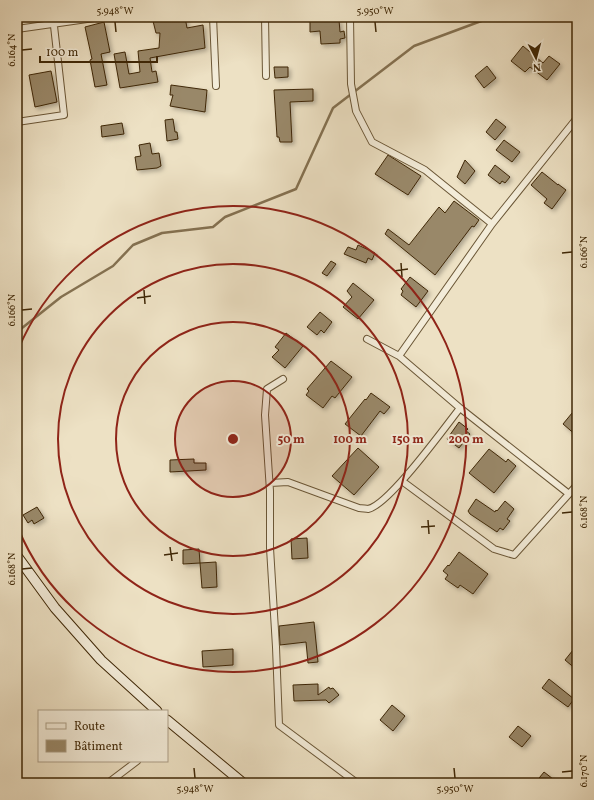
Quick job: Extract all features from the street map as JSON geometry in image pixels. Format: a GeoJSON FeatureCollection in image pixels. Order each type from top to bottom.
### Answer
{"type":"FeatureCollection","features":[{"type":"Feature","properties":{"kind":"main road"},"geometry":{"type":"LineString","coordinates":[[17,556],[60,614],[101,660],[156,710]]}},
{"type":"Feature","properties":{"kind":"main road"},"geometry":{"type":"LineString","coordinates":[[168,722],[243,783]]}},
{"type":"Feature","properties":{"kind":"street"},"geometry":{"type":"LineString","coordinates":[[17,122],[64,115],[53,17]]}},
{"type":"Feature","properties":{"kind":"street"},"geometry":{"type":"LineString","coordinates":[[17,29],[101,17]]}},
{"type":"Feature","properties":{"kind":"street"},"geometry":{"type":"LineString","coordinates":[[213,17],[216,86]]}},
{"type":"Feature","properties":{"kind":"street"},"geometry":{"type":"LineString","coordinates":[[265,17],[266,76]]}},
{"type":"Feature","properties":{"kind":"street"},"geometry":{"type":"LineString","coordinates":[[350,17],[351,84],[356,111],[372,142],[425,170],[492,224]]}},
{"type":"Feature","properties":{"kind":"street"},"geometry":{"type":"LineString","coordinates":[[399,356],[492,224],[577,118]]}},
{"type":"Feature","properties":{"kind":"street"},"geometry":{"type":"LineString","coordinates":[[367,339],[399,356],[460,408],[569,494]]}},
{"type":"Feature","properties":{"kind":"street"},"geometry":{"type":"LineString","coordinates":[[283,378],[267,389],[265,415],[270,483],[270,548],[279,725],[357,783]]}},
{"type":"Feature","properties":{"kind":"street"},"geometry":{"type":"LineString","coordinates":[[270,483],[288,482],[359,508],[369,509],[377,504],[402,481],[460,408]]}},
{"type":"Feature","properties":{"kind":"street"},"geometry":{"type":"LineString","coordinates":[[402,481],[494,549],[514,555],[577,485]]}},
{"type":"Feature","properties":{"kind":"street"},"geometry":{"type":"LineString","coordinates":[[108,783],[136,762]]}},
{"type":"Feature","properties":{"kind":"building"},"geometry":{"type":"Polygon","coordinates":[[[152,17],[185,17],[187,28],[203,25],[205,48],[150,58],[152,72],[156,71],[158,82],[120,88],[114,54],[125,52],[129,74],[140,72],[138,51],[159,48],[160,33],[156,33],[152,17]]]}},
{"type":"Feature","properties":{"kind":"building"},"geometry":{"type":"Polygon","coordinates":[[[310,17],[321,17],[321,20],[339,20],[340,32],[344,31],[345,38],[340,39],[340,43],[321,44],[320,31],[310,32],[310,17]]]}},
{"type":"Feature","properties":{"kind":"building"},"geometry":{"type":"Polygon","coordinates":[[[104,22],[110,52],[101,54],[107,85],[95,87],[90,60],[92,59],[85,27],[104,22]]]}},
{"type":"Feature","properties":{"kind":"building"},"geometry":{"type":"Polygon","coordinates":[[[523,46],[543,63],[549,56],[560,64],[547,80],[530,67],[525,72],[511,61],[523,46]]]}},
{"type":"Feature","properties":{"kind":"building"},"geometry":{"type":"Polygon","coordinates":[[[487,66],[496,78],[484,88],[475,76],[487,66]]]}},
{"type":"Feature","properties":{"kind":"building"},"geometry":{"type":"Polygon","coordinates":[[[274,67],[288,67],[288,77],[275,78],[274,67]]]}},
{"type":"Feature","properties":{"kind":"building"},"geometry":{"type":"Polygon","coordinates":[[[51,71],[57,102],[35,107],[29,75],[51,71]]]}},
{"type":"Feature","properties":{"kind":"building"},"geometry":{"type":"Polygon","coordinates":[[[171,85],[207,90],[205,112],[170,106],[173,95],[170,95],[171,85]]]}},
{"type":"Feature","properties":{"kind":"building"},"geometry":{"type":"Polygon","coordinates":[[[313,89],[313,101],[290,102],[292,142],[280,142],[279,137],[277,137],[274,90],[313,89]]]}},
{"type":"Feature","properties":{"kind":"building"},"geometry":{"type":"Polygon","coordinates":[[[173,119],[175,132],[177,132],[178,139],[167,141],[165,120],[173,119]]]}},
{"type":"Feature","properties":{"kind":"building"},"geometry":{"type":"Polygon","coordinates":[[[496,119],[506,127],[495,140],[486,132],[496,119]]]}},
{"type":"Feature","properties":{"kind":"building"},"geometry":{"type":"Polygon","coordinates":[[[122,123],[124,134],[102,137],[101,126],[122,123]]]}},
{"type":"Feature","properties":{"kind":"building"},"geometry":{"type":"Polygon","coordinates":[[[504,140],[520,152],[512,162],[496,150],[504,140]]]}},
{"type":"Feature","properties":{"kind":"building"},"geometry":{"type":"Polygon","coordinates":[[[150,143],[152,154],[159,153],[161,166],[157,168],[137,170],[135,157],[141,156],[139,145],[150,143]]]}},
{"type":"Feature","properties":{"kind":"building"},"geometry":{"type":"Polygon","coordinates":[[[388,155],[421,176],[408,195],[375,174],[388,155]]]}},
{"type":"Feature","properties":{"kind":"building"},"geometry":{"type":"Polygon","coordinates":[[[465,160],[475,171],[465,184],[457,177],[465,160]]]}},
{"type":"Feature","properties":{"kind":"building"},"geometry":{"type":"Polygon","coordinates":[[[495,165],[510,177],[505,183],[502,181],[500,184],[488,175],[495,165]]]}},
{"type":"Feature","properties":{"kind":"building"},"geometry":{"type":"Polygon","coordinates":[[[542,172],[566,190],[552,209],[544,203],[547,199],[531,185],[542,172]]]}},
{"type":"Feature","properties":{"kind":"building"},"geometry":{"type":"Polygon","coordinates":[[[454,201],[479,220],[474,227],[472,226],[435,275],[385,234],[388,229],[409,245],[439,207],[445,213],[454,201]]]}},
{"type":"Feature","properties":{"kind":"building"},"geometry":{"type":"Polygon","coordinates":[[[358,245],[375,253],[372,260],[368,258],[366,263],[344,254],[348,247],[356,250],[358,245]]]}},
{"type":"Feature","properties":{"kind":"building"},"geometry":{"type":"Polygon","coordinates":[[[331,261],[336,264],[327,276],[322,273],[331,261]]]}},
{"type":"Feature","properties":{"kind":"building"},"geometry":{"type":"Polygon","coordinates":[[[410,277],[428,291],[416,307],[401,295],[403,291],[401,289],[410,277]]]}},
{"type":"Feature","properties":{"kind":"building"},"geometry":{"type":"Polygon","coordinates":[[[353,283],[374,300],[358,319],[343,307],[352,297],[347,291],[353,283]]]}},
{"type":"Feature","properties":{"kind":"building"},"geometry":{"type":"Polygon","coordinates":[[[320,312],[332,322],[324,333],[321,330],[317,335],[307,327],[320,312]]]}},
{"type":"Feature","properties":{"kind":"building"},"geometry":{"type":"Polygon","coordinates":[[[286,333],[303,346],[285,368],[272,357],[279,350],[275,347],[286,333]]]}},
{"type":"Feature","properties":{"kind":"building"},"geometry":{"type":"Polygon","coordinates":[[[331,361],[352,377],[335,398],[332,396],[323,408],[306,395],[309,391],[307,389],[331,361]]]}},
{"type":"Feature","properties":{"kind":"building"},"geometry":{"type":"Polygon","coordinates":[[[371,393],[390,407],[384,414],[380,411],[361,436],[345,424],[371,393]]]}},
{"type":"Feature","properties":{"kind":"building"},"geometry":{"type":"Polygon","coordinates":[[[577,407],[577,436],[563,424],[577,407]]]}},
{"type":"Feature","properties":{"kind":"building"},"geometry":{"type":"Polygon","coordinates":[[[459,422],[468,429],[466,431],[470,434],[459,448],[447,439],[459,422]]]}},
{"type":"Feature","properties":{"kind":"building"},"geometry":{"type":"Polygon","coordinates":[[[358,448],[379,467],[354,495],[332,476],[358,448]]]}},
{"type":"Feature","properties":{"kind":"building"},"geometry":{"type":"Polygon","coordinates":[[[489,449],[506,462],[508,459],[516,466],[494,493],[469,473],[489,449]]]}},
{"type":"Feature","properties":{"kind":"building"},"geometry":{"type":"Polygon","coordinates":[[[194,459],[194,463],[206,463],[206,470],[170,472],[170,460],[194,459]]]}},
{"type":"Feature","properties":{"kind":"building"},"geometry":{"type":"Polygon","coordinates":[[[476,499],[495,512],[505,501],[514,509],[507,519],[510,521],[503,530],[500,528],[497,532],[470,514],[468,511],[476,499]]]}},
{"type":"Feature","properties":{"kind":"building"},"geometry":{"type":"Polygon","coordinates":[[[37,507],[44,518],[34,524],[32,520],[28,523],[23,515],[37,507]]]}},
{"type":"Feature","properties":{"kind":"building"},"geometry":{"type":"Polygon","coordinates":[[[307,538],[308,558],[292,559],[291,539],[307,538]]]}},
{"type":"Feature","properties":{"kind":"building"},"geometry":{"type":"Polygon","coordinates":[[[199,549],[200,563],[183,564],[183,550],[199,549]]]}},
{"type":"Feature","properties":{"kind":"building"},"geometry":{"type":"Polygon","coordinates":[[[459,552],[488,574],[473,594],[460,585],[458,588],[445,579],[448,575],[443,571],[448,565],[449,566],[459,552]]]}},
{"type":"Feature","properties":{"kind":"building"},"geometry":{"type":"Polygon","coordinates":[[[216,562],[217,587],[202,588],[200,563],[216,562]]]}},
{"type":"Feature","properties":{"kind":"building"},"geometry":{"type":"Polygon","coordinates":[[[314,622],[318,662],[308,663],[306,642],[280,645],[279,626],[314,622]]]}},
{"type":"Feature","properties":{"kind":"building"},"geometry":{"type":"Polygon","coordinates":[[[233,649],[233,665],[203,667],[202,651],[233,649]]]}},
{"type":"Feature","properties":{"kind":"building"},"geometry":{"type":"Polygon","coordinates":[[[573,650],[577,654],[577,670],[565,660],[573,650]]]}},
{"type":"Feature","properties":{"kind":"building"},"geometry":{"type":"Polygon","coordinates":[[[549,679],[574,699],[568,707],[542,688],[549,679]]]}},
{"type":"Feature","properties":{"kind":"building"},"geometry":{"type":"Polygon","coordinates":[[[318,684],[318,695],[329,687],[330,689],[333,688],[339,695],[329,703],[326,700],[294,701],[293,685],[318,684]]]}},
{"type":"Feature","properties":{"kind":"building"},"geometry":{"type":"Polygon","coordinates":[[[392,705],[405,716],[393,731],[380,720],[392,705]]]}},
{"type":"Feature","properties":{"kind":"building"},"geometry":{"type":"Polygon","coordinates":[[[518,726],[531,736],[522,747],[509,737],[518,726]]]}},
{"type":"Feature","properties":{"kind":"building"},"geometry":{"type":"Polygon","coordinates":[[[544,772],[553,779],[550,783],[535,783],[544,772]]]}},
{"type":"Feature","properties":{"kind":"waterway"},"geometry":{"type":"LineString","coordinates":[[17,332],[61,297],[113,266],[133,245],[162,233],[213,227],[225,217],[296,189],[333,108],[414,46],[492,17]]}}]}
